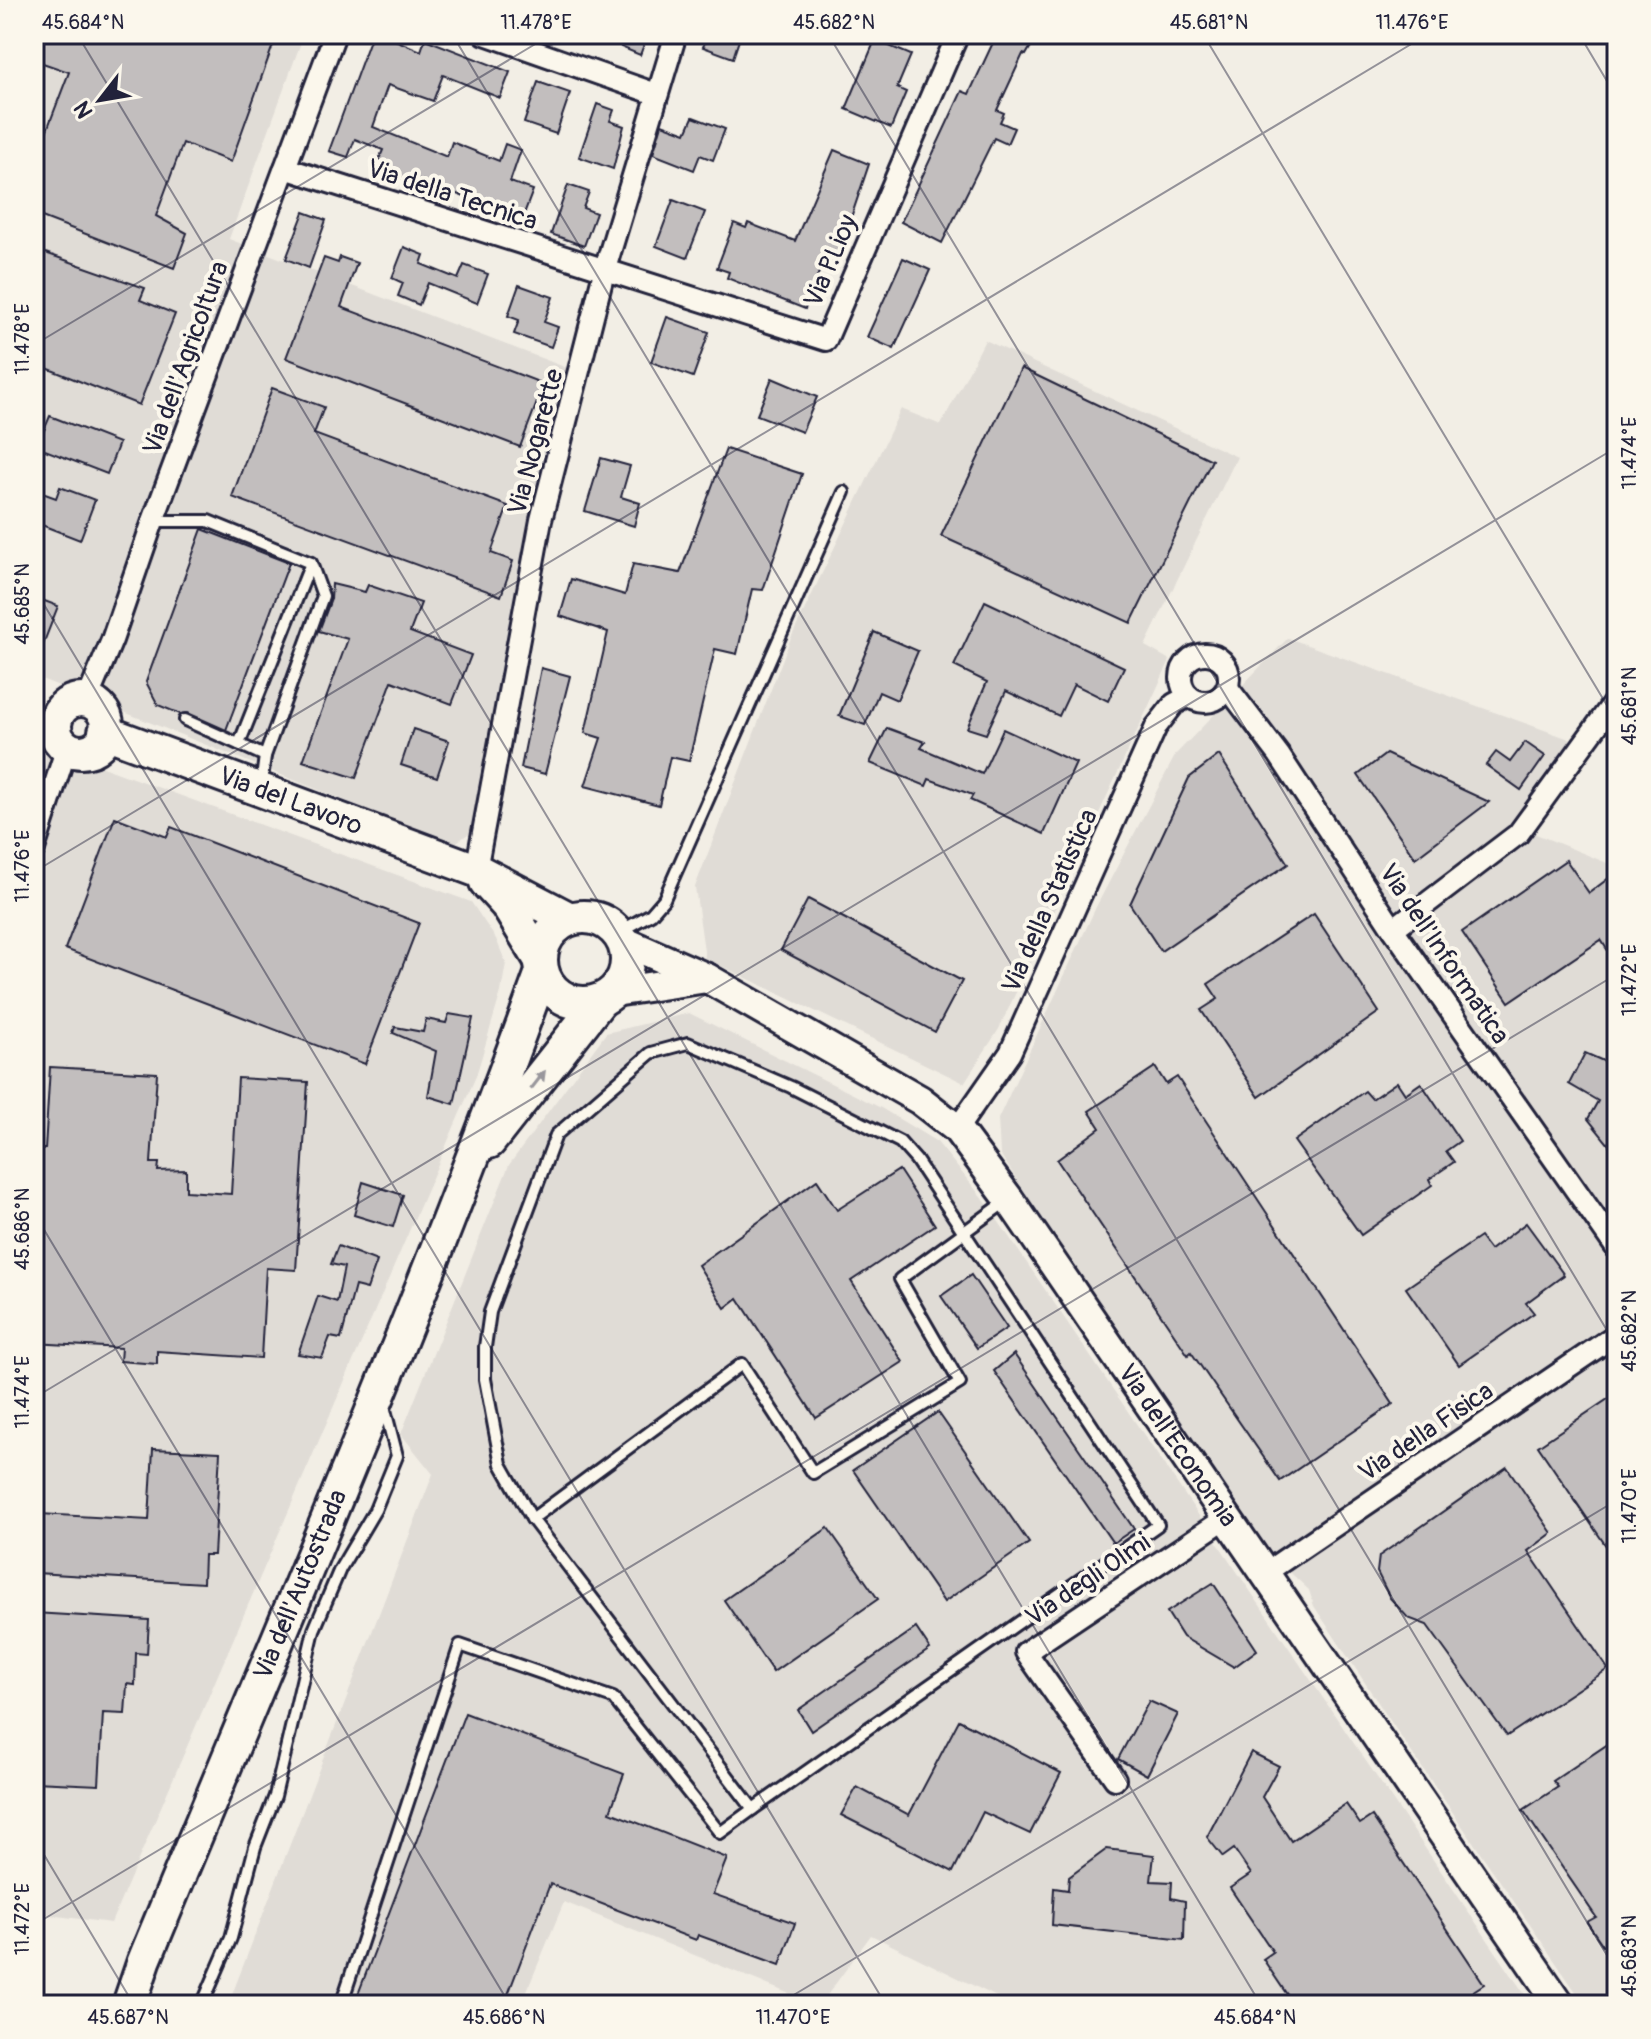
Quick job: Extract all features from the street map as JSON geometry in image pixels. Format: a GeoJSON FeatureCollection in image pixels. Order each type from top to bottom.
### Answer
{"type":"FeatureCollection","features":[{"type":"Feature","properties":{"kind":"main road"},"geometry":{"type":"LineString","coordinates":[[87,700],[105,716],[105,732],[90,749],[74,751],[57,736],[46,710],[87,700]]}},
{"type":"Feature","properties":{"kind":"main road","name":"Via del Lavoro"},"geometry":{"type":"LineString","coordinates":[[105,732],[476,870],[570,919]]}},
{"type":"Feature","properties":{"kind":"main road","name":"Via del Lavoro"},"geometry":{"type":"LineString","coordinates":[[476,870],[507,905],[541,966]]}},
{"type":"Feature","properties":{"kind":"main road"},"geometry":{"type":"LineString","coordinates":[[570,919],[596,918],[620,937]]}},
{"type":"Feature","properties":{"kind":"main road","name":"Via dell'Autostrada"},"geometry":{"type":"LineString","coordinates":[[129,2005],[144,1961],[380,1396],[473,1163],[541,966],[549,934],[570,919]]}},
{"type":"Feature","properties":{"kind":"main road","name":"Via dell'Economia"},"geometry":{"type":"LineString","coordinates":[[620,937],[707,978],[920,1100],[957,1129],[1009,1199],[1560,2005]]}},
{"type":"Feature","properties":{"kind":"main road","name":"Via dell'Autostrada"},"geometry":{"type":"LineString","coordinates":[[473,1163],[627,968],[620,937]]}},
{"type":"Feature","properties":{"kind":"main road"},"geometry":{"type":"LineString","coordinates":[[541,966],[548,985],[571,1002],[707,978]]}},
{"type":"Feature","properties":{"kind":"street","name":"Via dell'Agricoltura"},"geometry":{"type":"LineString","coordinates":[[87,700],[112,640],[153,521],[335,34]]}},
{"type":"Feature","properties":{"kind":"street"},"geometry":{"type":"LineString","coordinates":[[485,34],[656,94]]}},
{"type":"Feature","properties":{"kind":"street","name":"Via Nogarette"},"geometry":{"type":"LineString","coordinates":[[476,870],[541,520],[604,272],[676,34]]}},
{"type":"Feature","properties":{"kind":"street","name":"Via P.Lioy"},"geometry":{"type":"LineString","coordinates":[[604,272],[826,340],[958,34]]}},
{"type":"Feature","properties":{"kind":"street","name":"Via della Tecnica"},"geometry":{"type":"LineString","coordinates":[[285,168],[604,272]]}},
{"type":"Feature","properties":{"kind":"street"},"geometry":{"type":"LineString","coordinates":[[1200,654],[1222,660],[1229,673],[1228,688],[1211,702],[1189,696],[1181,676],[1187,662],[1200,654]]}},
{"type":"Feature","properties":{"kind":"street","name":"Via dell'Informatica"},"geometry":{"type":"LineString","coordinates":[[1228,688],[1279,755],[1393,929],[1617,1249]]}},
{"type":"Feature","properties":{"kind":"street","name":"Via della Statistica"},"geometry":{"type":"LineString","coordinates":[[957,1129],[1010,1053],[1156,727],[1174,704],[1189,696]]}},
{"type":"Feature","properties":{"kind":"street"},"geometry":{"type":"LineString","coordinates":[[1393,929],[1518,834],[1617,698]]}},
{"type":"Feature","properties":{"kind":"street"},"geometry":{"type":"LineString","coordinates":[[34,849],[67,747]]}},
{"type":"Feature","properties":{"kind":"street","name":"Via della Fisica"},"geometry":{"type":"LineString","coordinates":[[1265,1573],[1617,1334]]}},
{"type":"Feature","properties":{"kind":"street","name":"Via degli Olmi"},"geometry":{"type":"LineString","coordinates":[[1115,1779],[1026,1652],[1226,1518]]}},
{"type":"Feature","properties":{"kind":"lane"},"geometry":{"type":"LineString","coordinates":[[620,937],[651,914],[664,899],[844,492]]}},
{"type":"Feature","properties":{"kind":"lane"},"geometry":{"type":"LineString","coordinates":[[153,521],[208,521],[311,563],[323,596],[265,756],[260,789]]}},
{"type":"Feature","properties":{"kind":"lane"},"geometry":{"type":"LineString","coordinates":[[239,744],[311,563]]}},
{"type":"Feature","properties":{"kind":"lane"},"geometry":{"type":"LineString","coordinates":[[185,720],[265,756]]}},
{"type":"Feature","properties":{"kind":"lane"},"geometry":{"type":"LineString","coordinates":[[341,2005],[460,1645],[613,1698],[720,1833],[1158,1525],[964,1232],[900,1142],[791,1087],[688,1043],[651,1053],[556,1135],[490,1312],[485,1379],[501,1464],[532,1519],[753,1809]]}},
{"type":"Feature","properties":{"kind":"lane"},"geometry":{"type":"LineString","coordinates":[[532,1519],[742,1364],[813,1473],[960,1383],[900,1279],[1009,1199]]}},
{"type":"Feature","properties":{"kind":"lane"},"geometry":{"type":"LineString","coordinates":[[202,2005],[231,1938],[255,1847],[275,1796],[314,1630],[340,1569],[375,1510],[397,1456],[380,1396]]}},
{"type":"Feature","properties":{"kind":"shaded area"},"geometry":{"type":"Polygon","coordinates":[[[34,34],[304,34],[229,239],[567,368],[475,829],[454,844],[34,676],[34,34]]]}},
{"type":"Feature","properties":{"kind":"shaded area"},"geometry":{"type":"Polygon","coordinates":[[[985,340],[1237,457],[1145,646],[1170,660],[999,1029],[964,1083],[705,958],[695,887],[790,640],[901,409],[941,425],[985,340]]]}},
{"type":"Feature","properties":{"kind":"shaded area"},"geometry":{"type":"Polygon","coordinates":[[[1288,638],[1586,745],[1526,830],[1617,867],[1617,2005],[1585,2005],[1401,1737],[1314,1606],[1309,1590],[1252,1537],[1000,1154],[998,1119],[1096,907],[1176,754],[1288,638]]]}},
{"type":"Feature","properties":{"kind":"shaded area"},"geometry":{"type":"Polygon","coordinates":[[[34,742],[471,902],[496,939],[506,963],[501,992],[476,1076],[111,1923],[34,1913],[34,742]]]}},
{"type":"Feature","properties":{"kind":"shaded area"},"geometry":{"type":"Polygon","coordinates":[[[689,1013],[881,1108],[937,1142],[984,1200],[1532,2005],[1013,2005],[871,1935],[817,2005],[564,1902],[521,2005],[228,2005],[433,1474],[401,1434],[509,1165],[606,1033],[689,1013]]]}},
{"type":"Feature","properties":{"kind":"building"},"geometry":{"type":"Polygon","coordinates":[[[34,34],[99,34],[121,42],[124,34],[277,34],[231,162],[183,143],[156,216],[187,233],[174,268],[34,214],[34,164],[69,72],[34,60],[34,34]]]}},
{"type":"Feature","properties":{"kind":"building"},"geometry":{"type":"Polygon","coordinates":[[[372,34],[381,34],[421,51],[425,39],[510,72],[500,98],[443,75],[433,101],[388,85],[373,127],[447,157],[452,142],[499,161],[505,144],[521,150],[510,182],[533,190],[519,227],[503,221],[505,216],[487,209],[488,206],[410,176],[408,182],[375,169],[383,150],[355,139],[348,157],[329,151],[372,34]]]}},
{"type":"Feature","properties":{"kind":"building"},"geometry":{"type":"Polygon","coordinates":[[[626,34],[648,34],[640,55],[621,47],[626,34]]]}},
{"type":"Feature","properties":{"kind":"building"},"geometry":{"type":"Polygon","coordinates":[[[708,34],[741,34],[733,58],[703,47],[708,34]]]}},
{"type":"Feature","properties":{"kind":"building"},"geometry":{"type":"Polygon","coordinates":[[[997,34],[1038,34],[1026,55],[1023,54],[997,110],[1004,113],[1000,122],[1014,128],[1007,144],[994,138],[942,243],[901,222],[962,91],[969,94],[997,34]]]}},
{"type":"Feature","properties":{"kind":"building"},"geometry":{"type":"Polygon","coordinates":[[[875,40],[911,55],[897,88],[906,92],[891,128],[846,109],[875,40]]]}},
{"type":"Feature","properties":{"kind":"building"},"geometry":{"type":"Polygon","coordinates":[[[538,82],[570,93],[556,134],[524,123],[538,82]]]}},
{"type":"Feature","properties":{"kind":"building"},"geometry":{"type":"Polygon","coordinates":[[[597,104],[614,110],[610,121],[624,126],[613,169],[579,157],[597,104]]]}},
{"type":"Feature","properties":{"kind":"building"},"geometry":{"type":"Polygon","coordinates":[[[693,117],[725,129],[713,160],[700,155],[694,170],[653,154],[662,124],[686,133],[693,117]]]}},
{"type":"Feature","properties":{"kind":"building"},"geometry":{"type":"Polygon","coordinates":[[[834,150],[869,164],[834,268],[822,264],[805,309],[727,278],[729,272],[717,268],[734,223],[746,228],[748,223],[795,241],[834,150]]]}},
{"type":"Feature","properties":{"kind":"building"},"geometry":{"type":"Polygon","coordinates":[[[568,185],[589,192],[583,208],[596,213],[584,246],[551,234],[568,185]]]}},
{"type":"Feature","properties":{"kind":"building"},"geometry":{"type":"Polygon","coordinates":[[[673,200],[705,212],[687,258],[656,246],[673,200]]]}},
{"type":"Feature","properties":{"kind":"building"},"geometry":{"type":"Polygon","coordinates":[[[304,212],[326,220],[309,268],[286,259],[304,212]]]}},
{"type":"Feature","properties":{"kind":"building"},"geometry":{"type":"Polygon","coordinates":[[[404,247],[424,255],[421,264],[458,279],[464,265],[488,274],[477,303],[428,283],[419,305],[398,296],[403,283],[392,278],[404,247]]]}},
{"type":"Feature","properties":{"kind":"building"},"geometry":{"type":"Polygon","coordinates":[[[34,249],[145,288],[140,300],[175,314],[139,405],[34,363],[34,249]]]}},
{"type":"Feature","properties":{"kind":"building"},"geometry":{"type":"Polygon","coordinates":[[[340,257],[357,263],[341,307],[544,384],[520,447],[286,358],[324,258],[338,263],[340,257]]]}},
{"type":"Feature","properties":{"kind":"building"},"geometry":{"type":"Polygon","coordinates":[[[903,258],[930,270],[894,349],[867,337],[903,258]]]}},
{"type":"Feature","properties":{"kind":"building"},"geometry":{"type":"Polygon","coordinates":[[[519,285],[553,297],[544,322],[558,327],[551,347],[514,334],[519,320],[508,316],[519,285]]]}},
{"type":"Feature","properties":{"kind":"building"},"geometry":{"type":"Polygon","coordinates":[[[667,317],[709,332],[693,377],[651,362],[667,317]]]}},
{"type":"Feature","properties":{"kind":"building"},"geometry":{"type":"Polygon","coordinates":[[[1021,368],[1212,460],[1131,623],[941,536],[1021,368]]]}},
{"type":"Feature","properties":{"kind":"building"},"geometry":{"type":"Polygon","coordinates":[[[772,378],[817,397],[802,432],[757,415],[772,378]]]}},
{"type":"Feature","properties":{"kind":"building"},"geometry":{"type":"Polygon","coordinates":[[[272,388],[324,407],[314,434],[508,506],[491,553],[513,561],[501,596],[232,497],[272,388]]]}},
{"type":"Feature","properties":{"kind":"building"},"geometry":{"type":"Polygon","coordinates":[[[50,416],[119,443],[107,474],[37,447],[50,416]]]}},
{"type":"Feature","properties":{"kind":"building"},"geometry":{"type":"Polygon","coordinates":[[[726,449],[802,474],[763,590],[752,589],[737,654],[715,649],[689,761],[670,757],[659,805],[585,786],[601,738],[585,733],[608,632],[560,616],[571,579],[625,595],[633,564],[680,573],[726,449]]]}},
{"type":"Feature","properties":{"kind":"building"},"geometry":{"type":"Polygon","coordinates":[[[601,458],[630,466],[621,497],[640,503],[634,526],[585,511],[601,458]]]}},
{"type":"Feature","properties":{"kind":"building"},"geometry":{"type":"Polygon","coordinates":[[[60,487],[95,500],[80,540],[34,522],[34,490],[56,498],[60,487]]]}},
{"type":"Feature","properties":{"kind":"building"},"geometry":{"type":"Polygon","coordinates":[[[202,529],[289,563],[226,730],[188,713],[180,714],[158,705],[146,682],[202,529]]]}},
{"type":"Feature","properties":{"kind":"building"},"geometry":{"type":"Polygon","coordinates":[[[332,584],[365,592],[368,585],[421,603],[410,632],[471,655],[452,704],[392,681],[356,778],[303,761],[348,639],[319,631],[331,599],[332,584]]]}},
{"type":"Feature","properties":{"kind":"building"},"geometry":{"type":"Polygon","coordinates":[[[34,597],[58,606],[35,665],[34,664],[34,597]]]}},
{"type":"Feature","properties":{"kind":"building"},"geometry":{"type":"Polygon","coordinates":[[[985,601],[1124,667],[1108,701],[1074,684],[1059,716],[1006,691],[986,734],[967,728],[987,682],[954,666],[985,601]]]}},
{"type":"Feature","properties":{"kind":"building"},"geometry":{"type":"Polygon","coordinates":[[[874,632],[918,651],[897,700],[879,692],[865,725],[839,716],[874,632]]]}},
{"type":"Feature","properties":{"kind":"building"},"geometry":{"type":"Polygon","coordinates":[[[541,668],[570,676],[545,774],[521,768],[541,668]]]}},
{"type":"Feature","properties":{"kind":"building"},"geometry":{"type":"Polygon","coordinates":[[[887,728],[925,742],[921,748],[982,774],[1003,729],[1076,763],[1044,834],[970,800],[973,795],[929,779],[926,786],[870,763],[887,728]]]}},
{"type":"Feature","properties":{"kind":"building"},"geometry":{"type":"Polygon","coordinates":[[[413,729],[449,741],[437,777],[401,765],[413,729]]]}},
{"type":"Feature","properties":{"kind":"building"},"geometry":{"type":"Polygon","coordinates":[[[1525,742],[1545,756],[1521,790],[1486,765],[1496,752],[1510,762],[1525,742]]]}},
{"type":"Feature","properties":{"kind":"building"},"geometry":{"type":"Polygon","coordinates":[[[1386,754],[1489,802],[1415,858],[1358,775],[1386,754]]]}},
{"type":"Feature","properties":{"kind":"building"},"geometry":{"type":"Polygon","coordinates":[[[1219,755],[1288,864],[1161,951],[1130,904],[1189,778],[1219,755]]]}},
{"type":"Feature","properties":{"kind":"building"},"geometry":{"type":"Polygon","coordinates":[[[115,817],[167,837],[171,827],[419,923],[365,1064],[65,949],[115,817]]]}},
{"type":"Feature","properties":{"kind":"building"},"geometry":{"type":"Polygon","coordinates":[[[1566,860],[1589,893],[1609,878],[1617,889],[1617,965],[1601,940],[1509,1002],[1462,932],[1566,860]]]}},
{"type":"Feature","properties":{"kind":"building"},"geometry":{"type":"Polygon","coordinates":[[[808,899],[962,981],[935,1032],[781,950],[808,899]]]}},
{"type":"Feature","properties":{"kind":"building"},"geometry":{"type":"Polygon","coordinates":[[[1314,914],[1379,1012],[1259,1097],[1201,1010],[1218,999],[1208,984],[1314,914]]]}},
{"type":"Feature","properties":{"kind":"building"},"geometry":{"type":"Polygon","coordinates":[[[449,1014],[473,1018],[454,1104],[428,1096],[436,1051],[393,1033],[395,1027],[423,1032],[426,1019],[446,1023],[449,1014]]]}},
{"type":"Feature","properties":{"kind":"building"},"geometry":{"type":"Polygon","coordinates":[[[1585,1053],[1617,1067],[1617,1155],[1588,1119],[1598,1101],[1569,1084],[1585,1053]]]}},
{"type":"Feature","properties":{"kind":"building"},"geometry":{"type":"Polygon","coordinates":[[[50,1067],[157,1073],[151,1163],[159,1163],[158,1171],[186,1170],[186,1191],[231,1194],[238,1078],[308,1082],[296,1270],[266,1268],[261,1358],[157,1351],[157,1364],[120,1361],[121,1348],[34,1343],[34,1149],[45,1149],[50,1067]]]}},
{"type":"Feature","properties":{"kind":"building"},"geometry":{"type":"Polygon","coordinates":[[[1155,1067],[1166,1084],[1177,1077],[1393,1404],[1280,1481],[1191,1352],[1188,1355],[1057,1160],[1100,1128],[1089,1111],[1155,1067]]]}},
{"type":"Feature","properties":{"kind":"building"},"geometry":{"type":"Polygon","coordinates":[[[1397,1082],[1405,1094],[1421,1083],[1460,1141],[1446,1151],[1454,1162],[1429,1179],[1432,1185],[1361,1235],[1294,1141],[1365,1091],[1372,1099],[1397,1082]]]}},
{"type":"Feature","properties":{"kind":"building"},"geometry":{"type":"Polygon","coordinates":[[[899,1170],[935,1225],[851,1281],[903,1362],[816,1418],[738,1298],[725,1308],[698,1265],[817,1180],[837,1210],[899,1170]]]}},
{"type":"Feature","properties":{"kind":"building"},"geometry":{"type":"Polygon","coordinates":[[[363,1182],[403,1195],[393,1227],[354,1215],[363,1182]]]}},
{"type":"Feature","properties":{"kind":"building"},"geometry":{"type":"Polygon","coordinates":[[[1526,1223],[1564,1275],[1526,1303],[1534,1313],[1459,1365],[1406,1288],[1480,1237],[1490,1250],[1526,1223]]]}},
{"type":"Feature","properties":{"kind":"building"},"geometry":{"type":"Polygon","coordinates":[[[338,1246],[377,1261],[367,1289],[355,1286],[341,1339],[330,1337],[322,1358],[298,1354],[318,1296],[337,1302],[344,1267],[331,1264],[338,1246]]]}},
{"type":"Feature","properties":{"kind":"building"},"geometry":{"type":"Polygon","coordinates":[[[971,1275],[1007,1328],[977,1348],[941,1296],[971,1275]]]}},
{"type":"Feature","properties":{"kind":"building"},"geometry":{"type":"Polygon","coordinates":[[[1014,1354],[1134,1529],[1113,1543],[994,1371],[1014,1354]]]}},
{"type":"Feature","properties":{"kind":"building"},"geometry":{"type":"Polygon","coordinates":[[[1617,1393],[1617,1562],[1538,1446],[1617,1393]]]}},
{"type":"Feature","properties":{"kind":"building"},"geometry":{"type":"Polygon","coordinates":[[[938,1412],[1029,1543],[944,1602],[853,1470],[938,1412]]]}},
{"type":"Feature","properties":{"kind":"building"},"geometry":{"type":"Polygon","coordinates":[[[153,1449],[220,1452],[214,1555],[204,1555],[203,1583],[36,1573],[40,1514],[149,1520],[153,1449]]]}},
{"type":"Feature","properties":{"kind":"building"},"geometry":{"type":"Polygon","coordinates":[[[1507,1467],[1552,1533],[1528,1551],[1608,1669],[1507,1736],[1427,1625],[1408,1618],[1390,1598],[1377,1572],[1379,1556],[1507,1467]]]}},
{"type":"Feature","properties":{"kind":"building"},"geometry":{"type":"Polygon","coordinates":[[[828,1528],[878,1599],[773,1672],[724,1600],[828,1528]]]}},
{"type":"Feature","properties":{"kind":"building"},"geometry":{"type":"Polygon","coordinates":[[[1213,1583],[1257,1650],[1234,1667],[1183,1637],[1167,1612],[1213,1583]]]}},
{"type":"Feature","properties":{"kind":"building"},"geometry":{"type":"Polygon","coordinates":[[[34,1613],[149,1620],[147,1654],[136,1653],[135,1685],[127,1684],[125,1714],[103,1713],[99,1785],[34,1782],[34,1613]]]}},
{"type":"Feature","properties":{"kind":"building"},"geometry":{"type":"Polygon","coordinates":[[[916,1628],[930,1649],[811,1731],[798,1710],[916,1628]]]}},
{"type":"Feature","properties":{"kind":"building"},"geometry":{"type":"Polygon","coordinates":[[[1149,1701],[1178,1714],[1147,1775],[1118,1759],[1149,1701]]]}},
{"type":"Feature","properties":{"kind":"building"},"geometry":{"type":"Polygon","coordinates":[[[465,1713],[624,1774],[610,1812],[727,1858],[713,1894],[795,1923],[780,1965],[698,1935],[696,1940],[550,1884],[504,2005],[354,2005],[465,1713]]]}},
{"type":"Feature","properties":{"kind":"building"},"geometry":{"type":"Polygon","coordinates":[[[959,1720],[1061,1773],[1030,1834],[983,1812],[953,1872],[841,1815],[857,1787],[909,1815],[959,1720]]]}},
{"type":"Feature","properties":{"kind":"building"},"geometry":{"type":"Polygon","coordinates":[[[1617,1738],[1617,1966],[1587,1922],[1596,1917],[1523,1810],[1558,1787],[1553,1781],[1617,1738]]]}},
{"type":"Feature","properties":{"kind":"building"},"geometry":{"type":"Polygon","coordinates":[[[1251,1752],[1279,1766],[1262,1797],[1291,1841],[1346,1804],[1360,1824],[1372,1816],[1484,1984],[1452,2005],[1294,2005],[1263,1959],[1273,1952],[1230,1888],[1251,1874],[1234,1849],[1223,1857],[1207,1837],[1251,1752]]]}},
{"type":"Feature","properties":{"kind":"building"},"geometry":{"type":"Polygon","coordinates":[[[1107,1849],[1154,1855],[1151,1881],[1172,1882],[1171,1898],[1185,1901],[1184,1940],[1052,1925],[1054,1888],[1068,1890],[1069,1877],[1107,1849]]]}}]}
